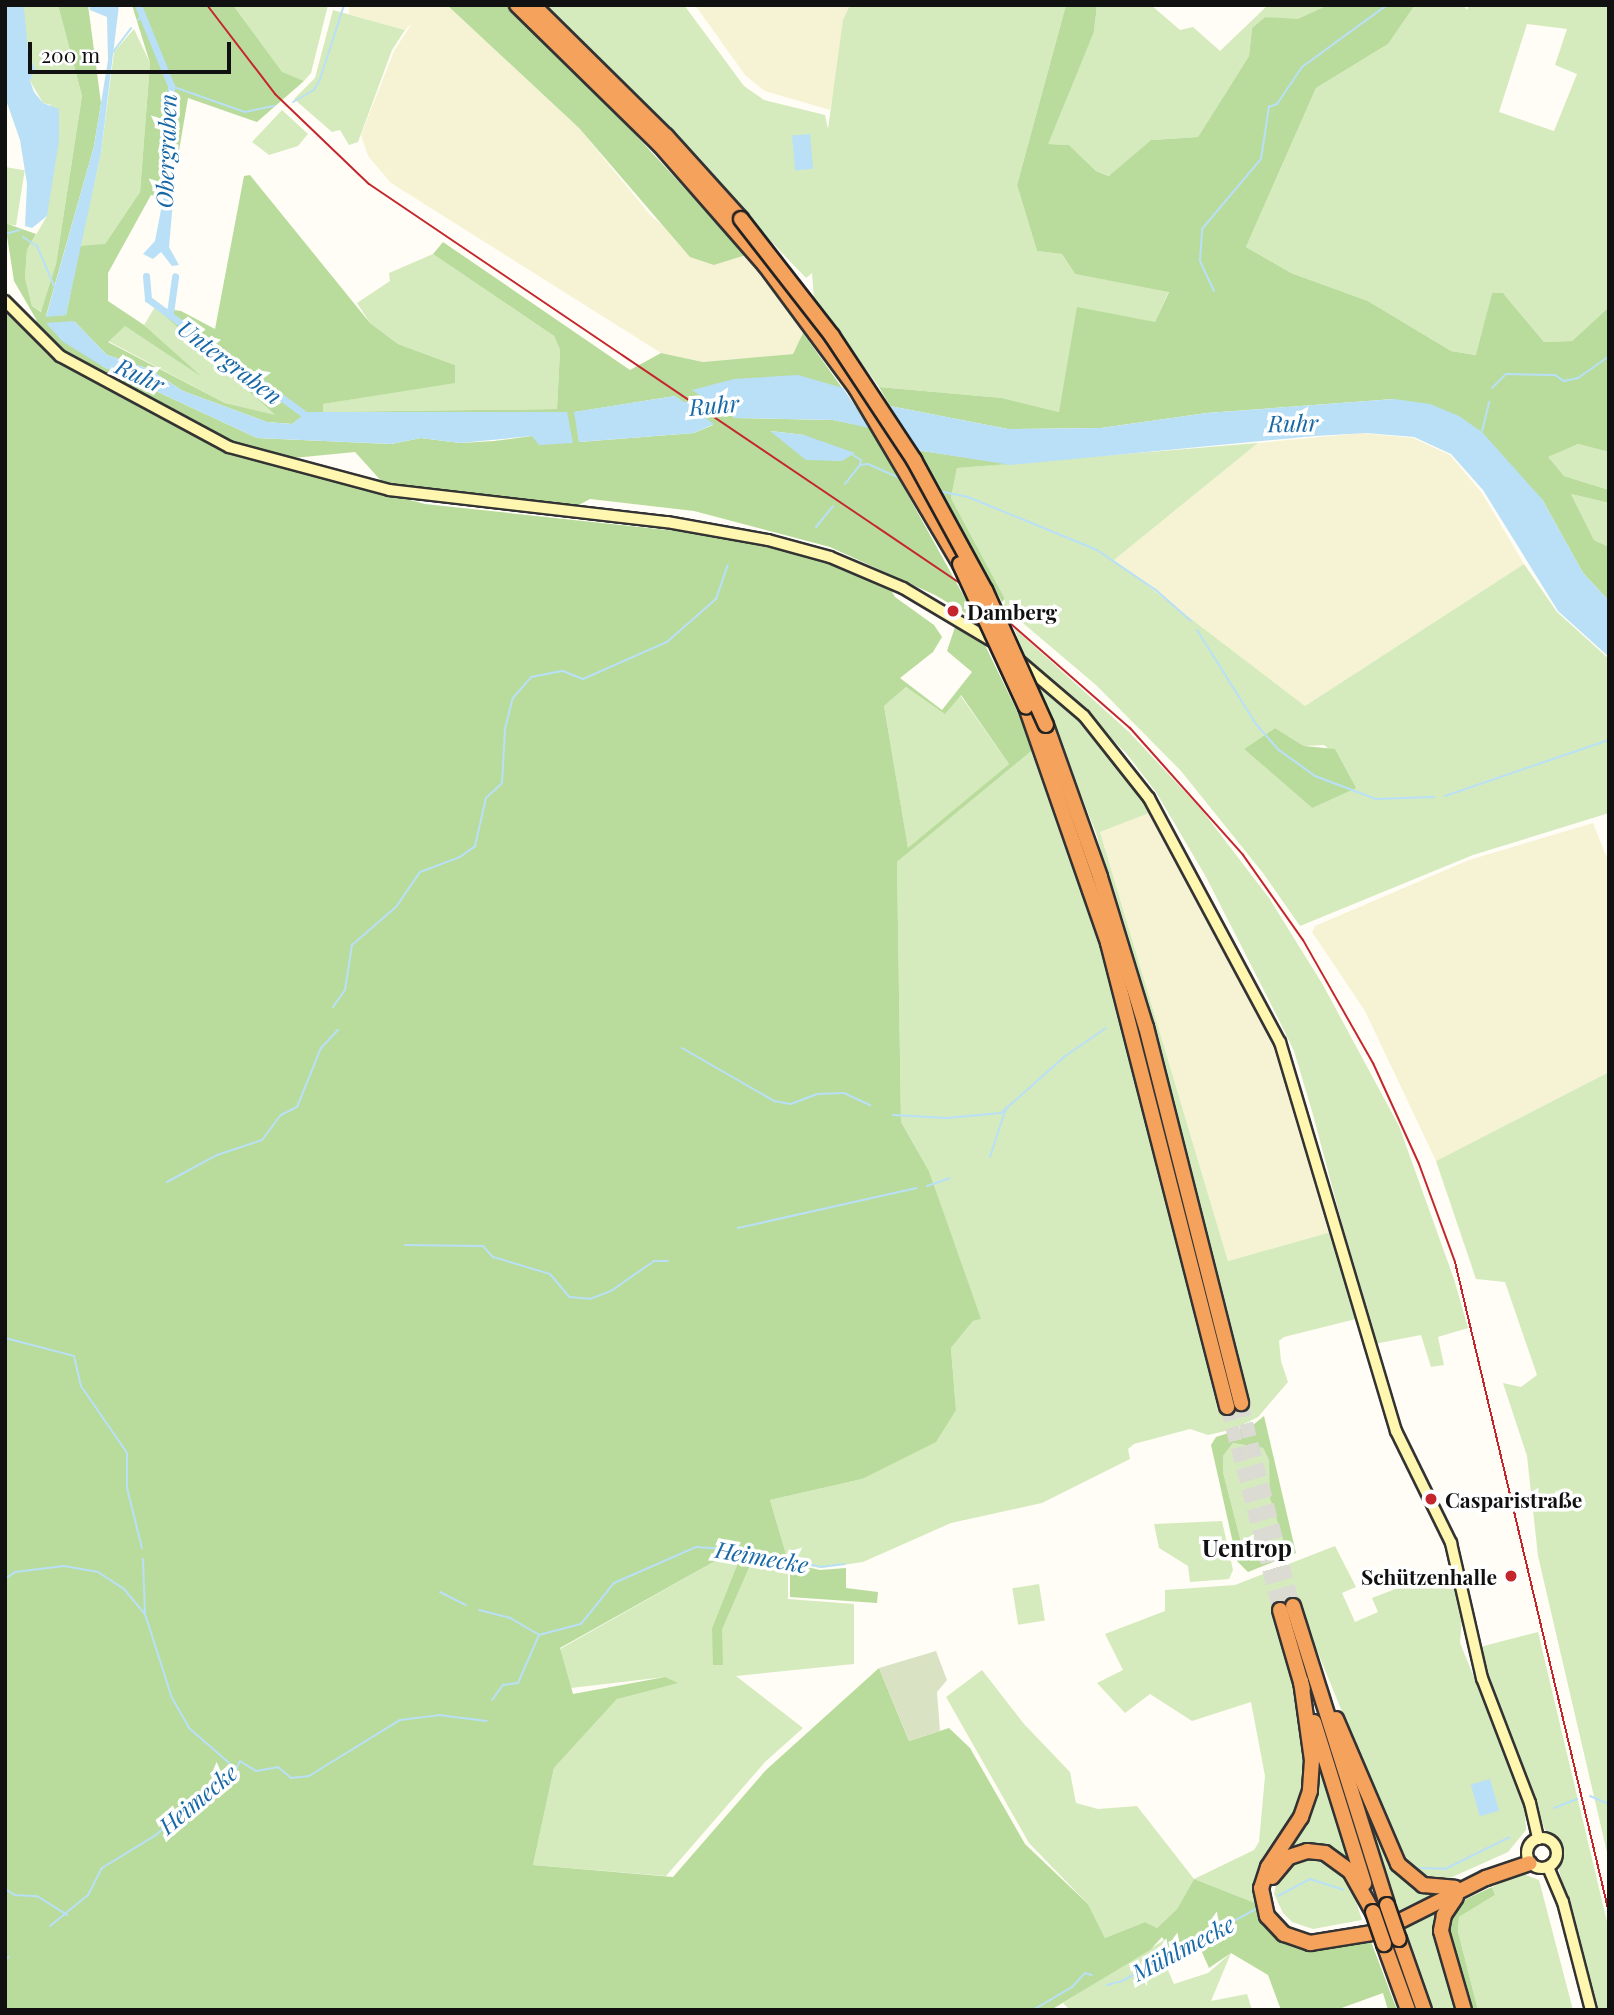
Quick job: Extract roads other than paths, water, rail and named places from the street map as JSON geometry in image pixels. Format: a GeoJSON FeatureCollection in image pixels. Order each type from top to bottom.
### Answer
{"type":"FeatureCollection","features":[{"type":"Feature","properties":{"kind":"highway"},"geometry":{"type":"LineString","coordinates":[[517,5],[737,222],[827,346],[897,453],[960,564],[1026,707],[1108,943],[1234,1405],[1146,1027],[1093,854],[1046,725],[985,590],[914,460],[832,336],[666,136],[533,5]]}},
{"type":"Feature","properties":{"kind":"highway"},"geometry":{"type":"LineString","coordinates":[[1287,1608],[1398,1864],[1423,1885],[1457,1890],[1395,1926],[1344,1940],[1300,1941],[1271,1923],[1262,1902],[1262,1880],[1301,1818],[1312,1779],[1301,1681],[1287,1608]]}},
{"type":"Feature","properties":{"kind":"highway"},"geometry":{"type":"LineString","coordinates":[[1304,1644],[1380,1909],[1384,1944],[1408,2010]]}},
{"type":"Feature","properties":{"kind":"highway"},"geometry":{"type":"LineString","coordinates":[[1301,1681],[1380,1909]]}},
{"type":"Feature","properties":{"kind":"highway"},"geometry":{"type":"LineString","coordinates":[[1424,2010],[1399,1939],[1380,1909],[1350,1871],[1325,1853],[1307,1851],[1289,1857],[1270,1883],[1270,1902],[1282,1923],[1316,1935],[1381,1922],[1457,1890],[1528,1858]]}},
{"type":"Feature","properties":{"kind":"highway"},"geometry":{"type":"LineString","coordinates":[[1457,1890],[1444,1915],[1441,1931],[1464,2010]]}},
{"type":"Feature","properties":{"kind":"main road"},"geometry":{"type":"LineString","coordinates":[[5,301],[60,356],[229,447],[397,491],[694,525],[778,542],[830,557],[903,588],[1006,650],[1054,687],[1120,758],[1149,798],[1229,942],[1280,1042],[1401,1447],[1451,1543],[1482,1678],[1530,1803],[1538,1839],[1528,1858],[1548,1867],[1563,1902],[1591,2010]]}},
{"type":"Feature","properties":{"kind":"main road"},"geometry":{"type":"LineString","coordinates":[[1538,1839],[1549,1841],[1557,1850],[1548,1867]]}},
{"type":"Feature","properties":{"kind":"water"},"geometry":{"type":"Polygon","coordinates":[[[5,5],[24,7],[28,52],[35,69],[30,81],[34,92],[43,103],[59,109],[59,141],[47,216],[32,228],[25,226],[27,184],[20,140],[5,97],[5,5]]]}},
{"type":"Feature","properties":{"kind":"water"},"geometry":{"type":"Polygon","coordinates":[[[89,5],[119,5],[101,153],[66,315],[46,317],[94,146],[108,60],[107,17],[90,10],[89,5]]]}},
{"type":"Feature","properties":{"kind":"water"},"geometry":{"type":"Polygon","coordinates":[[[810,134],[813,169],[795,170],[792,136],[810,134]]]}},
{"type":"Feature","properties":{"kind":"water"},"geometry":{"type":"Polygon","coordinates":[[[172,153],[176,168],[169,247],[179,265],[172,266],[161,252],[153,259],[143,254],[155,241],[172,153]]]}},
{"type":"Feature","properties":{"kind":"water"},"geometry":{"type":"Polygon","coordinates":[[[74,321],[107,355],[149,369],[183,391],[267,422],[292,424],[307,412],[567,412],[573,443],[539,445],[532,436],[460,443],[421,438],[391,444],[257,438],[102,366],[62,341],[46,323],[74,321]]]}},
{"type":"Feature","properties":{"kind":"water"},"geometry":{"type":"Polygon","coordinates":[[[798,375],[843,388],[869,428],[833,420],[735,418],[692,390],[734,379],[798,375]]]}},
{"type":"Feature","properties":{"kind":"water"},"geometry":{"type":"Polygon","coordinates":[[[675,396],[714,424],[694,433],[579,442],[574,412],[675,396]]]}},
{"type":"Feature","properties":{"kind":"water"},"geometry":{"type":"Polygon","coordinates":[[[1394,399],[1430,404],[1459,416],[1482,432],[1542,499],[1583,573],[1609,601],[1609,657],[1558,611],[1483,490],[1451,454],[1414,437],[1366,433],[1315,436],[1011,465],[916,450],[890,406],[1008,429],[1101,428],[1207,413],[1394,399]]]}},
{"type":"Feature","properties":{"kind":"water"},"geometry":{"type":"Polygon","coordinates":[[[770,431],[804,435],[855,453],[842,461],[806,460],[770,431]]]}},
{"type":"Feature","properties":{"kind":"water"},"geometry":{"type":"Polygon","coordinates":[[[1490,1779],[1499,1811],[1480,1816],[1471,1785],[1490,1779]]]}},
{"type":"Feature","properties":{"kind":"waterway","name":"Obergraben"},"geometry":{"type":"LineString","coordinates":[[138,5],[171,86],[171,162]]}},
{"type":"Feature","properties":{"kind":"waterway"},"geometry":{"type":"LineString","coordinates":[[293,102],[314,90],[320,79],[344,5]]}},
{"type":"Feature","properties":{"kind":"waterway"},"geometry":{"type":"LineString","coordinates":[[1214,291],[1200,261],[1202,229],[1261,159],[1269,107],[1277,104],[1302,67],[1387,5]]}},
{"type":"Feature","properties":{"kind":"waterway","name":"Obergraben"},"geometry":{"type":"LineString","coordinates":[[138,20],[142,15]]}},
{"type":"Feature","properties":{"kind":"waterway"},"geometry":{"type":"LineString","coordinates":[[113,52],[131,28]]}},
{"type":"Feature","properties":{"kind":"waterway"},"geometry":{"type":"LineString","coordinates":[[171,86],[245,112],[274,106]]}},
{"type":"Feature","properties":{"kind":"waterway"},"geometry":{"type":"LineString","coordinates":[[6,234],[19,230]]}},
{"type":"Feature","properties":{"kind":"waterway"},"geometry":{"type":"LineString","coordinates":[[23,237],[37,246],[55,288]]}},
{"type":"Feature","properties":{"kind":"waterway","name":"Untergraben"},"geometry":{"type":"LineString","coordinates":[[146,276],[148,299],[311,419]]}},
{"type":"Feature","properties":{"kind":"waterway"},"geometry":{"type":"LineString","coordinates":[[170,313],[175,276]]}},
{"type":"Feature","properties":{"kind":"waterway"},"geometry":{"type":"LineString","coordinates":[[1492,388],[1506,374],[1555,375],[1564,381],[1578,378],[1609,356]]}},
{"type":"Feature","properties":{"kind":"waterway"},"geometry":{"type":"LineString","coordinates":[[1482,431],[1489,402]]}},
{"type":"Feature","properties":{"kind":"waterway","name":"Ruhr"},"geometry":{"type":"LineString","coordinates":[[676,409],[731,403]]}},
{"type":"Feature","properties":{"kind":"waterway"},"geometry":{"type":"LineString","coordinates":[[845,484],[860,465],[861,460],[853,455]]}},
{"type":"Feature","properties":{"kind":"waterway"},"geometry":{"type":"LineString","coordinates":[[860,465],[868,464],[901,479]]}},
{"type":"Feature","properties":{"kind":"waterway"},"geometry":{"type":"LineString","coordinates":[[938,491],[968,497],[1097,550],[1157,591],[1191,621]]}},
{"type":"Feature","properties":{"kind":"waterway"},"geometry":{"type":"LineString","coordinates":[[816,527],[833,506]]}},
{"type":"Feature","properties":{"kind":"waterway"},"geometry":{"type":"LineString","coordinates":[[333,1007],[345,990],[352,945],[396,907],[420,872],[460,857],[475,846],[486,798],[502,783],[505,729],[513,698],[531,677],[563,671],[583,679],[667,642],[716,599],[728,565]]}},
{"type":"Feature","properties":{"kind":"waterway"},"geometry":{"type":"LineString","coordinates":[[1197,630],[1256,724],[1279,750],[1315,776],[1376,799],[1434,797]]}},
{"type":"Feature","properties":{"kind":"waterway"},"geometry":{"type":"LineString","coordinates":[[1445,796],[1609,740]]}},
{"type":"Feature","properties":{"kind":"waterway"},"geometry":{"type":"LineString","coordinates":[[893,1115],[947,1118],[1001,1113],[1064,1057],[1106,1028]]}},
{"type":"Feature","properties":{"kind":"waterway"},"geometry":{"type":"LineString","coordinates":[[167,1182],[217,1155],[262,1140],[281,1115],[297,1107],[321,1048],[338,1030]]}},
{"type":"Feature","properties":{"kind":"waterway"},"geometry":{"type":"LineString","coordinates":[[682,1048],[774,1101],[791,1104],[817,1094],[844,1093],[870,1105]]}},
{"type":"Feature","properties":{"kind":"waterway"},"geometry":{"type":"LineString","coordinates":[[990,1157],[1006,1108]]}},
{"type":"Feature","properties":{"kind":"waterway"},"geometry":{"type":"LineString","coordinates":[[927,1186],[950,1178]]}},
{"type":"Feature","properties":{"kind":"waterway"},"geometry":{"type":"LineString","coordinates":[[738,1228],[917,1188]]}},
{"type":"Feature","properties":{"kind":"waterway"},"geometry":{"type":"LineString","coordinates":[[405,1245],[483,1246],[493,1257],[550,1274],[569,1297],[590,1299],[611,1291],[654,1261],[668,1261]]}},
{"type":"Feature","properties":{"kind":"waterway"},"geometry":{"type":"LineString","coordinates":[[5,1338],[74,1356],[81,1386],[127,1453],[127,1488],[142,1548]]}},
{"type":"Feature","properties":{"kind":"waterway","name":"Heimecke"},"geometry":{"type":"LineString","coordinates":[[492,1700],[503,1685],[518,1683],[539,1635],[581,1624],[614,1583],[696,1547],[741,1550],[821,1567],[845,1564]]}},
{"type":"Feature","properties":{"kind":"waterway"},"geometry":{"type":"LineString","coordinates":[[143,1559],[145,1614]]}},
{"type":"Feature","properties":{"kind":"waterway"},"geometry":{"type":"LineString","coordinates":[[5,1579],[15,1572],[64,1566],[98,1572],[124,1589],[145,1614],[172,1698],[189,1728],[236,1769]]}},
{"type":"Feature","properties":{"kind":"waterway","name":"Heimecke"},"geometry":{"type":"LineString","coordinates":[[440,1592],[466,1605]]}},
{"type":"Feature","properties":{"kind":"waterway","name":"Heimecke"},"geometry":{"type":"LineString","coordinates":[[479,1610],[510,1618],[539,1635]]}},
{"type":"Feature","properties":{"kind":"waterway","name":"Heimecke"},"geometry":{"type":"LineString","coordinates":[[50,1926],[88,1895],[102,1868],[156,1835],[221,1776],[236,1769],[240,1761],[256,1771],[278,1767],[291,1778],[309,1776],[400,1720],[438,1715],[487,1721]]}},
{"type":"Feature","properties":{"kind":"waterway"},"geometry":{"type":"LineString","coordinates":[[1590,1796],[1609,1804]]}},
{"type":"Feature","properties":{"kind":"waterway","name":"Mühlmecke"},"geometry":{"type":"LineString","coordinates":[[1554,1808],[1577,1799]]}},
{"type":"Feature","properties":{"kind":"waterway","name":"Mühlmecke"},"geometry":{"type":"LineString","coordinates":[[1420,1868],[1445,1869],[1510,1837]]}},
{"type":"Feature","properties":{"kind":"waterway","name":"Mühlmecke"},"geometry":{"type":"LineString","coordinates":[[1278,1896],[1310,1879],[1343,1890]]}},
{"type":"Feature","properties":{"kind":"waterway"},"geometry":{"type":"LineString","coordinates":[[5,1889],[15,1895],[37,1896],[67,1915]]}},
{"type":"Feature","properties":{"kind":"waterway","name":"Mühlmecke"},"geometry":{"type":"LineString","coordinates":[[1107,1985],[1122,1981],[1258,1908]]}},
{"type":"Feature","properties":{"kind":"waterway","name":"Heimecke"},"geometry":{"type":"LineString","coordinates":[[5,1959],[9,1957]]}},
{"type":"Feature","properties":{"kind":"waterway","name":"Mühlmecke"},"geometry":{"type":"LineString","coordinates":[[1033,2010],[1072,1987],[1085,1973],[1092,1975]]}},
{"type":"Feature","properties":{"kind":"tunnel"},"geometry":{"type":"LineString","coordinates":[[1241,1403],[1293,1606]]}},
{"type":"Feature","properties":{"kind":"tunnel"},"geometry":{"type":"LineString","coordinates":[[1227,1407],[1280,1610]]}},
{"type":"Feature","properties":{"kind":"railway"},"geometry":{"type":"LineString","coordinates":[[207,5],[275,94],[369,184],[979,596],[1130,728],[1243,855],[1303,940],[1373,1063],[1419,1164],[1455,1262],[1609,1913]]}},
{"type":"Feature","properties":{"kind":"place","name":"Damberg"},"geometry":{"type":"Point","coordinates":[953,611]}},
{"type":"Feature","properties":{"kind":"place","name":"Casparistraße"},"geometry":{"type":"Point","coordinates":[1431,1499]}},
{"type":"Feature","properties":{"kind":"place","name":"Schützenhalle"},"geometry":{"type":"Point","coordinates":[1511,1576]}},
{"type":"Feature","properties":{"kind":"district","name":"Uentrop"},"geometry":{"type":"Point","coordinates":[1247,1548]}}]}
